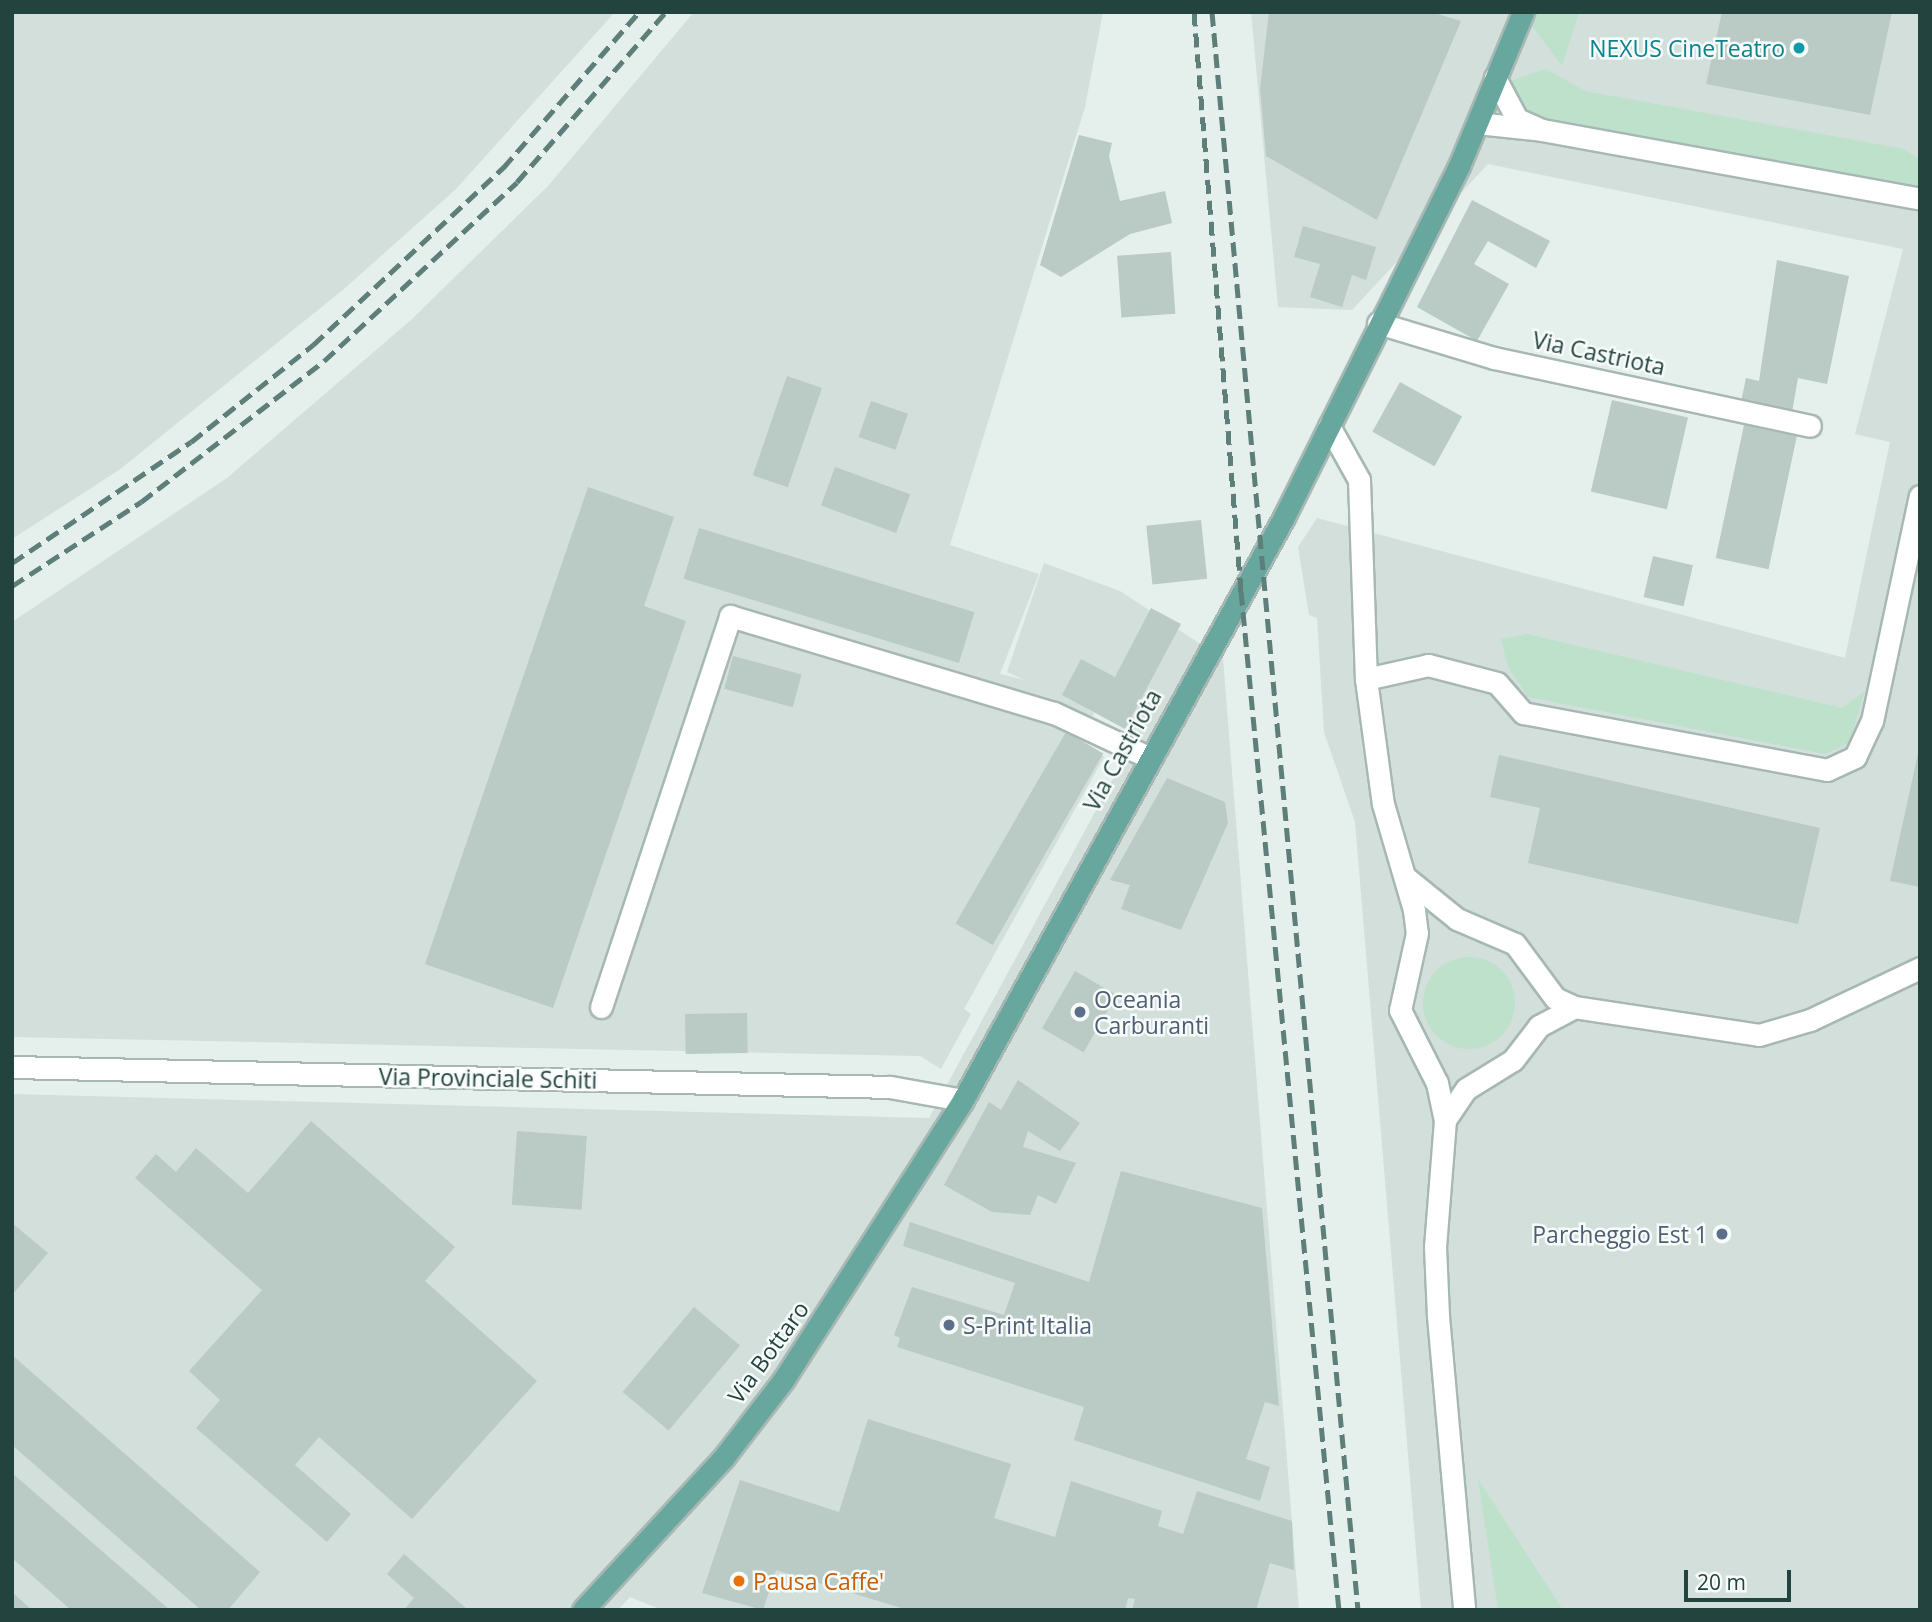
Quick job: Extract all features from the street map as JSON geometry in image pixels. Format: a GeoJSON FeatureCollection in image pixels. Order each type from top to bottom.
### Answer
{"type":"FeatureCollection","features":[{"type":"Feature","properties":{"kind":"main road","name":"Via Castriota"},"geometry":{"type":"LineString","coordinates":[[964,1100],[1328,426],[1477,123],[1523,12]]}},
{"type":"Feature","properties":{"kind":"main road","name":"Via Bottaro"},"geometry":{"type":"LineString","coordinates":[[583,1610],[724,1457],[784,1379],[964,1100]]}},
{"type":"Feature","properties":{"kind":"street"},"geometry":{"type":"LineString","coordinates":[[1496,78],[1517,119],[1542,130]]}},
{"type":"Feature","properties":{"kind":"street"},"geometry":{"type":"LineString","coordinates":[[1477,123],[1542,130],[1920,199]]}},
{"type":"Feature","properties":{"kind":"street","name":"Via Castriota"},"geometry":{"type":"LineString","coordinates":[[1378,323],[1494,358],[1810,426]]}},
{"type":"Feature","properties":{"kind":"street"},"geometry":{"type":"LineString","coordinates":[[1328,426],[1359,480],[1366,679],[1383,804],[1405,877],[1417,933],[1400,1010],[1437,1083],[1445,1120],[1438,1316],[1464,1610]]}},
{"type":"Feature","properties":{"kind":"street"},"geometry":{"type":"LineString","coordinates":[[1366,679],[1429,664],[1497,683],[1523,713],[1827,770],[1855,757],[1872,721],[1920,496]]}},
{"type":"Feature","properties":{"kind":"street"},"geometry":{"type":"LineString","coordinates":[[601,1006],[730,616],[1054,713],[1148,757]]}},
{"type":"Feature","properties":{"kind":"street"},"geometry":{"type":"LineString","coordinates":[[1405,877],[1457,919],[1515,944],[1555,998],[1574,1007],[1759,1035],[1810,1020],[1920,968]]}},
{"type":"Feature","properties":{"kind":"street"},"geometry":{"type":"LineString","coordinates":[[1445,1120],[1466,1089],[1513,1060],[1539,1026],[1574,1007]]}},
{"type":"Feature","properties":{"kind":"street","name":"Via Provinciale Schiti"},"geometry":{"type":"LineString","coordinates":[[12,1067],[890,1087],[964,1100]]}},
{"type":"Feature","properties":{"kind":"shaded area"},"geometry":{"type":"Polygon","coordinates":[[[12,12],[615,12],[456,189],[344,289],[119,470],[12,539],[12,12]]]}},
{"type":"Feature","properties":{"kind":"shaded area"},"geometry":{"type":"Polygon","coordinates":[[[694,12],[1103,12],[1085,107],[950,545],[1039,574],[1000,674],[1025,680],[1007,672],[1044,563],[1120,591],[1223,659],[1299,1610],[662,1610],[630,1597],[618,1610],[12,1610],[12,1094],[929,1118],[1139,731],[1086,708],[1094,713],[1081,739],[1104,757],[964,1009],[971,1014],[941,1069],[920,1056],[12,1037],[12,622],[227,478],[411,320],[548,186],[694,12]]]}},
{"type":"Feature","properties":{"kind":"shaded area"},"geometry":{"type":"Polygon","coordinates":[[[1251,12],[1920,12],[1920,1610],[1421,1610],[1355,822],[1324,732],[1317,618],[1309,615],[1298,547],[1317,518],[1845,658],[1890,442],[1855,434],[1903,249],[1488,164],[1352,310],[1278,307],[1251,12]]]}},
{"type":"Feature","properties":{"kind":"green space"},"geometry":{"type":"Polygon","coordinates":[[[1579,12],[1562,66],[1523,14],[1579,12]]]}},
{"type":"Feature","properties":{"kind":"green space"},"geometry":{"type":"Polygon","coordinates":[[[1546,69],[1585,91],[1904,149],[1920,160],[1920,192],[1543,124],[1522,111],[1506,82],[1546,69]]]}},
{"type":"Feature","properties":{"kind":"green space"},"geometry":{"type":"Polygon","coordinates":[[[1527,634],[1842,708],[1865,691],[1849,743],[1825,754],[1528,697],[1508,667],[1501,639],[1527,634]]]}},
{"type":"Feature","properties":{"kind":"green space"},"geometry":{"type":"Polygon","coordinates":[[[1469,957],[1487,960],[1502,970],[1512,985],[1515,1003],[1512,1021],[1502,1036],[1487,1046],[1469,1049],[1451,1046],[1436,1036],[1426,1021],[1423,1003],[1426,985],[1436,970],[1451,960],[1469,957]]]}},
{"type":"Feature","properties":{"kind":"green space"},"geometry":{"type":"Polygon","coordinates":[[[1478,1479],[1563,1610],[1498,1610],[1478,1479]]]}},
{"type":"Feature","properties":{"kind":"building"},"geometry":{"type":"Polygon","coordinates":[[[1269,12],[1431,12],[1461,21],[1377,220],[1266,156],[1260,89],[1269,12]]]}},
{"type":"Feature","properties":{"kind":"building","name":"NEXUS CineTeatro"},"geometry":{"type":"Polygon","coordinates":[[[1722,12],[1892,12],[1870,115],[1706,84],[1722,12]]]}},
{"type":"Feature","properties":{"kind":"building"},"geometry":{"type":"Polygon","coordinates":[[[1079,135],[1112,143],[1109,156],[1120,201],[1165,191],[1172,223],[1130,234],[1061,277],[1040,265],[1079,135]]]}},
{"type":"Feature","properties":{"kind":"building"},"geometry":{"type":"Polygon","coordinates":[[[1472,200],[1550,241],[1536,268],[1488,241],[1474,264],[1509,284],[1477,341],[1417,307],[1472,200]]]}},
{"type":"Feature","properties":{"kind":"building"},"geometry":{"type":"Polygon","coordinates":[[[1303,226],[1376,247],[1366,280],[1352,275],[1342,307],[1310,297],[1320,264],[1294,257],[1303,226]]]}},
{"type":"Feature","properties":{"kind":"building"},"geometry":{"type":"Polygon","coordinates":[[[1171,252],[1175,314],[1121,318],[1117,256],[1171,252]]]}},
{"type":"Feature","properties":{"kind":"building"},"geometry":{"type":"Polygon","coordinates":[[[1777,260],[1849,276],[1827,384],[1798,378],[1792,412],[1741,402],[1746,378],[1759,381],[1777,260]]]}},
{"type":"Feature","properties":{"kind":"building"},"geometry":{"type":"Polygon","coordinates":[[[787,376],[822,388],[788,487],[753,475],[787,376]]]}},
{"type":"Feature","properties":{"kind":"building"},"geometry":{"type":"Polygon","coordinates":[[[1400,382],[1462,416],[1434,466],[1372,432],[1400,382]]]}},
{"type":"Feature","properties":{"kind":"building"},"geometry":{"type":"Polygon","coordinates":[[[1612,400],[1688,418],[1667,509],[1591,492],[1612,400]]]}},
{"type":"Feature","properties":{"kind":"building"},"geometry":{"type":"Polygon","coordinates":[[[871,401],[908,414],[896,450],[859,437],[871,401]]]}},
{"type":"Feature","properties":{"kind":"building"},"geometry":{"type":"Polygon","coordinates":[[[1744,425],[1797,436],[1769,569],[1716,558],[1744,425]]]}},
{"type":"Feature","properties":{"kind":"building"},"geometry":{"type":"Polygon","coordinates":[[[835,467],[910,494],[896,533],[821,506],[835,467]]]}},
{"type":"Feature","properties":{"kind":"building"},"geometry":{"type":"Polygon","coordinates":[[[588,487],[674,517],[644,606],[686,621],[553,1008],[425,964],[588,487]]]}},
{"type":"Feature","properties":{"kind":"building"},"geometry":{"type":"Polygon","coordinates":[[[1201,520],[1207,579],[1152,584],[1146,526],[1201,520]]]}},
{"type":"Feature","properties":{"kind":"building"},"geometry":{"type":"Polygon","coordinates":[[[699,528],[974,612],[959,663],[684,579],[699,528]]]}},
{"type":"Feature","properties":{"kind":"building"},"geometry":{"type":"Polygon","coordinates":[[[1653,556],[1693,565],[1684,606],[1644,597],[1653,556]]]}},
{"type":"Feature","properties":{"kind":"building"},"geometry":{"type":"Polygon","coordinates":[[[1151,608],[1181,624],[1125,729],[1062,695],[1081,659],[1115,677],[1151,608]]]}},
{"type":"Feature","properties":{"kind":"building"},"geometry":{"type":"Polygon","coordinates":[[[733,656],[802,674],[793,707],[724,689],[733,656]]]}},
{"type":"Feature","properties":{"kind":"building"},"geometry":{"type":"Polygon","coordinates":[[[1066,732],[1103,753],[993,945],[956,923],[1066,732]]]}},
{"type":"Feature","properties":{"kind":"building"},"geometry":{"type":"Polygon","coordinates":[[[1920,750],[1920,887],[1890,881],[1920,750]]]}},
{"type":"Feature","properties":{"kind":"building"},"geometry":{"type":"Polygon","coordinates":[[[1499,755],[1820,828],[1798,924],[1528,863],[1540,808],[1490,797],[1499,755]]]}},
{"type":"Feature","properties":{"kind":"building"},"geometry":{"type":"Polygon","coordinates":[[[1167,778],[1225,802],[1228,823],[1181,930],[1121,909],[1130,885],[1110,880],[1167,778]]]}},
{"type":"Feature","properties":{"kind":"building"},"geometry":{"type":"Polygon","coordinates":[[[1075,971],[1117,995],[1084,1052],[1042,1028],[1075,971]]]}},
{"type":"Feature","properties":{"kind":"building"},"geometry":{"type":"Polygon","coordinates":[[[747,1013],[748,1053],[686,1054],[685,1014],[747,1013]]]}},
{"type":"Feature","properties":{"kind":"building"},"geometry":{"type":"Polygon","coordinates":[[[1018,1080],[1080,1123],[1060,1151],[1028,1131],[1023,1147],[1076,1163],[1056,1204],[1038,1195],[1030,1215],[992,1212],[944,1185],[989,1102],[1001,1110],[1018,1080]]]}},
{"type":"Feature","properties":{"kind":"building"},"geometry":{"type":"Polygon","coordinates":[[[311,1121],[455,1247],[425,1281],[537,1381],[412,1519],[319,1437],[295,1465],[351,1514],[327,1542],[196,1428],[220,1400],[189,1371],[262,1290],[135,1178],[156,1154],[176,1172],[196,1148],[248,1193],[311,1121]]]}},
{"type":"Feature","properties":{"kind":"building"},"geometry":{"type":"Polygon","coordinates":[[[517,1131],[587,1136],[582,1210],[512,1205],[517,1131]]]}},
{"type":"Feature","properties":{"kind":"building"},"geometry":{"type":"Polygon","coordinates":[[[1121,1171],[1262,1208],[1279,1406],[1265,1402],[1246,1459],[1270,1467],[1260,1501],[1074,1440],[1084,1407],[897,1347],[900,1338],[894,1335],[912,1287],[1004,1315],[1015,1283],[903,1246],[910,1222],[1089,1282],[1121,1171]]]}},
{"type":"Feature","properties":{"kind":"building"},"geometry":{"type":"Polygon","coordinates":[[[12,1223],[48,1253],[12,1295],[12,1223]]]}},
{"type":"Feature","properties":{"kind":"building"},"geometry":{"type":"Polygon","coordinates":[[[694,1307],[740,1346],[669,1431],[623,1392],[694,1307]]]}},
{"type":"Feature","properties":{"kind":"building"},"geometry":{"type":"Polygon","coordinates":[[[12,1355],[260,1572],[228,1610],[201,1610],[12,1445],[12,1355]]]}},
{"type":"Feature","properties":{"kind":"building"},"geometry":{"type":"Polygon","coordinates":[[[868,1419],[1011,1464],[994,1518],[1055,1537],[1071,1481],[1162,1511],[1158,1526],[1183,1534],[1197,1491],[1292,1521],[1294,1570],[1270,1563],[1256,1610],[1132,1610],[1135,1599],[1128,1598],[1125,1610],[908,1610],[776,1570],[763,1610],[702,1593],[740,1480],[839,1512],[868,1419]]]}},
{"type":"Feature","properties":{"kind":"building"},"geometry":{"type":"Polygon","coordinates":[[[12,1473],[170,1610],[71,1610],[12,1558],[12,1473]]]}},
{"type":"Feature","properties":{"kind":"building"},"geometry":{"type":"Polygon","coordinates":[[[404,1554],[468,1610],[404,1610],[414,1598],[387,1574],[404,1554]]]}},
{"type":"Feature","properties":{"kind":"building"},"geometry":{"type":"Polygon","coordinates":[[[12,1592],[32,1610],[12,1610],[12,1592]]]}},
{"type":"Feature","properties":{"kind":"railway"},"geometry":{"type":"LineString","coordinates":[[12,563],[191,442],[313,345],[503,168],[639,12]]}},
{"type":"Feature","properties":{"kind":"railway"},"geometry":{"type":"LineString","coordinates":[[12,586],[141,502],[324,361],[517,182],[666,12]]}},
{"type":"Feature","properties":{"kind":"railway"},"geometry":{"type":"LineString","coordinates":[[1194,12],[1241,591],[1339,1610]]}},
{"type":"Feature","properties":{"kind":"railway"},"geometry":{"type":"LineString","coordinates":[[1212,12],[1358,1610]]}},
{"type":"Feature","properties":{"kind":"place","name":"NEXUS CineTeatro"},"geometry":{"type":"Point","coordinates":[1799,48]}},
{"type":"Feature","properties":{"kind":"place","name":"Oceania Carburanti"},"geometry":{"type":"Point","coordinates":[1080,1012]}},
{"type":"Feature","properties":{"kind":"place","name":"Parcheggio Est 1"},"geometry":{"type":"Point","coordinates":[1722,1234]}},
{"type":"Feature","properties":{"kind":"place","name":"S-Print Italia"},"geometry":{"type":"Point","coordinates":[949,1325]}},
{"type":"Feature","properties":{"kind":"place","name":"Pausa Caffe'"},"geometry":{"type":"Point","coordinates":[739,1581]}}]}
